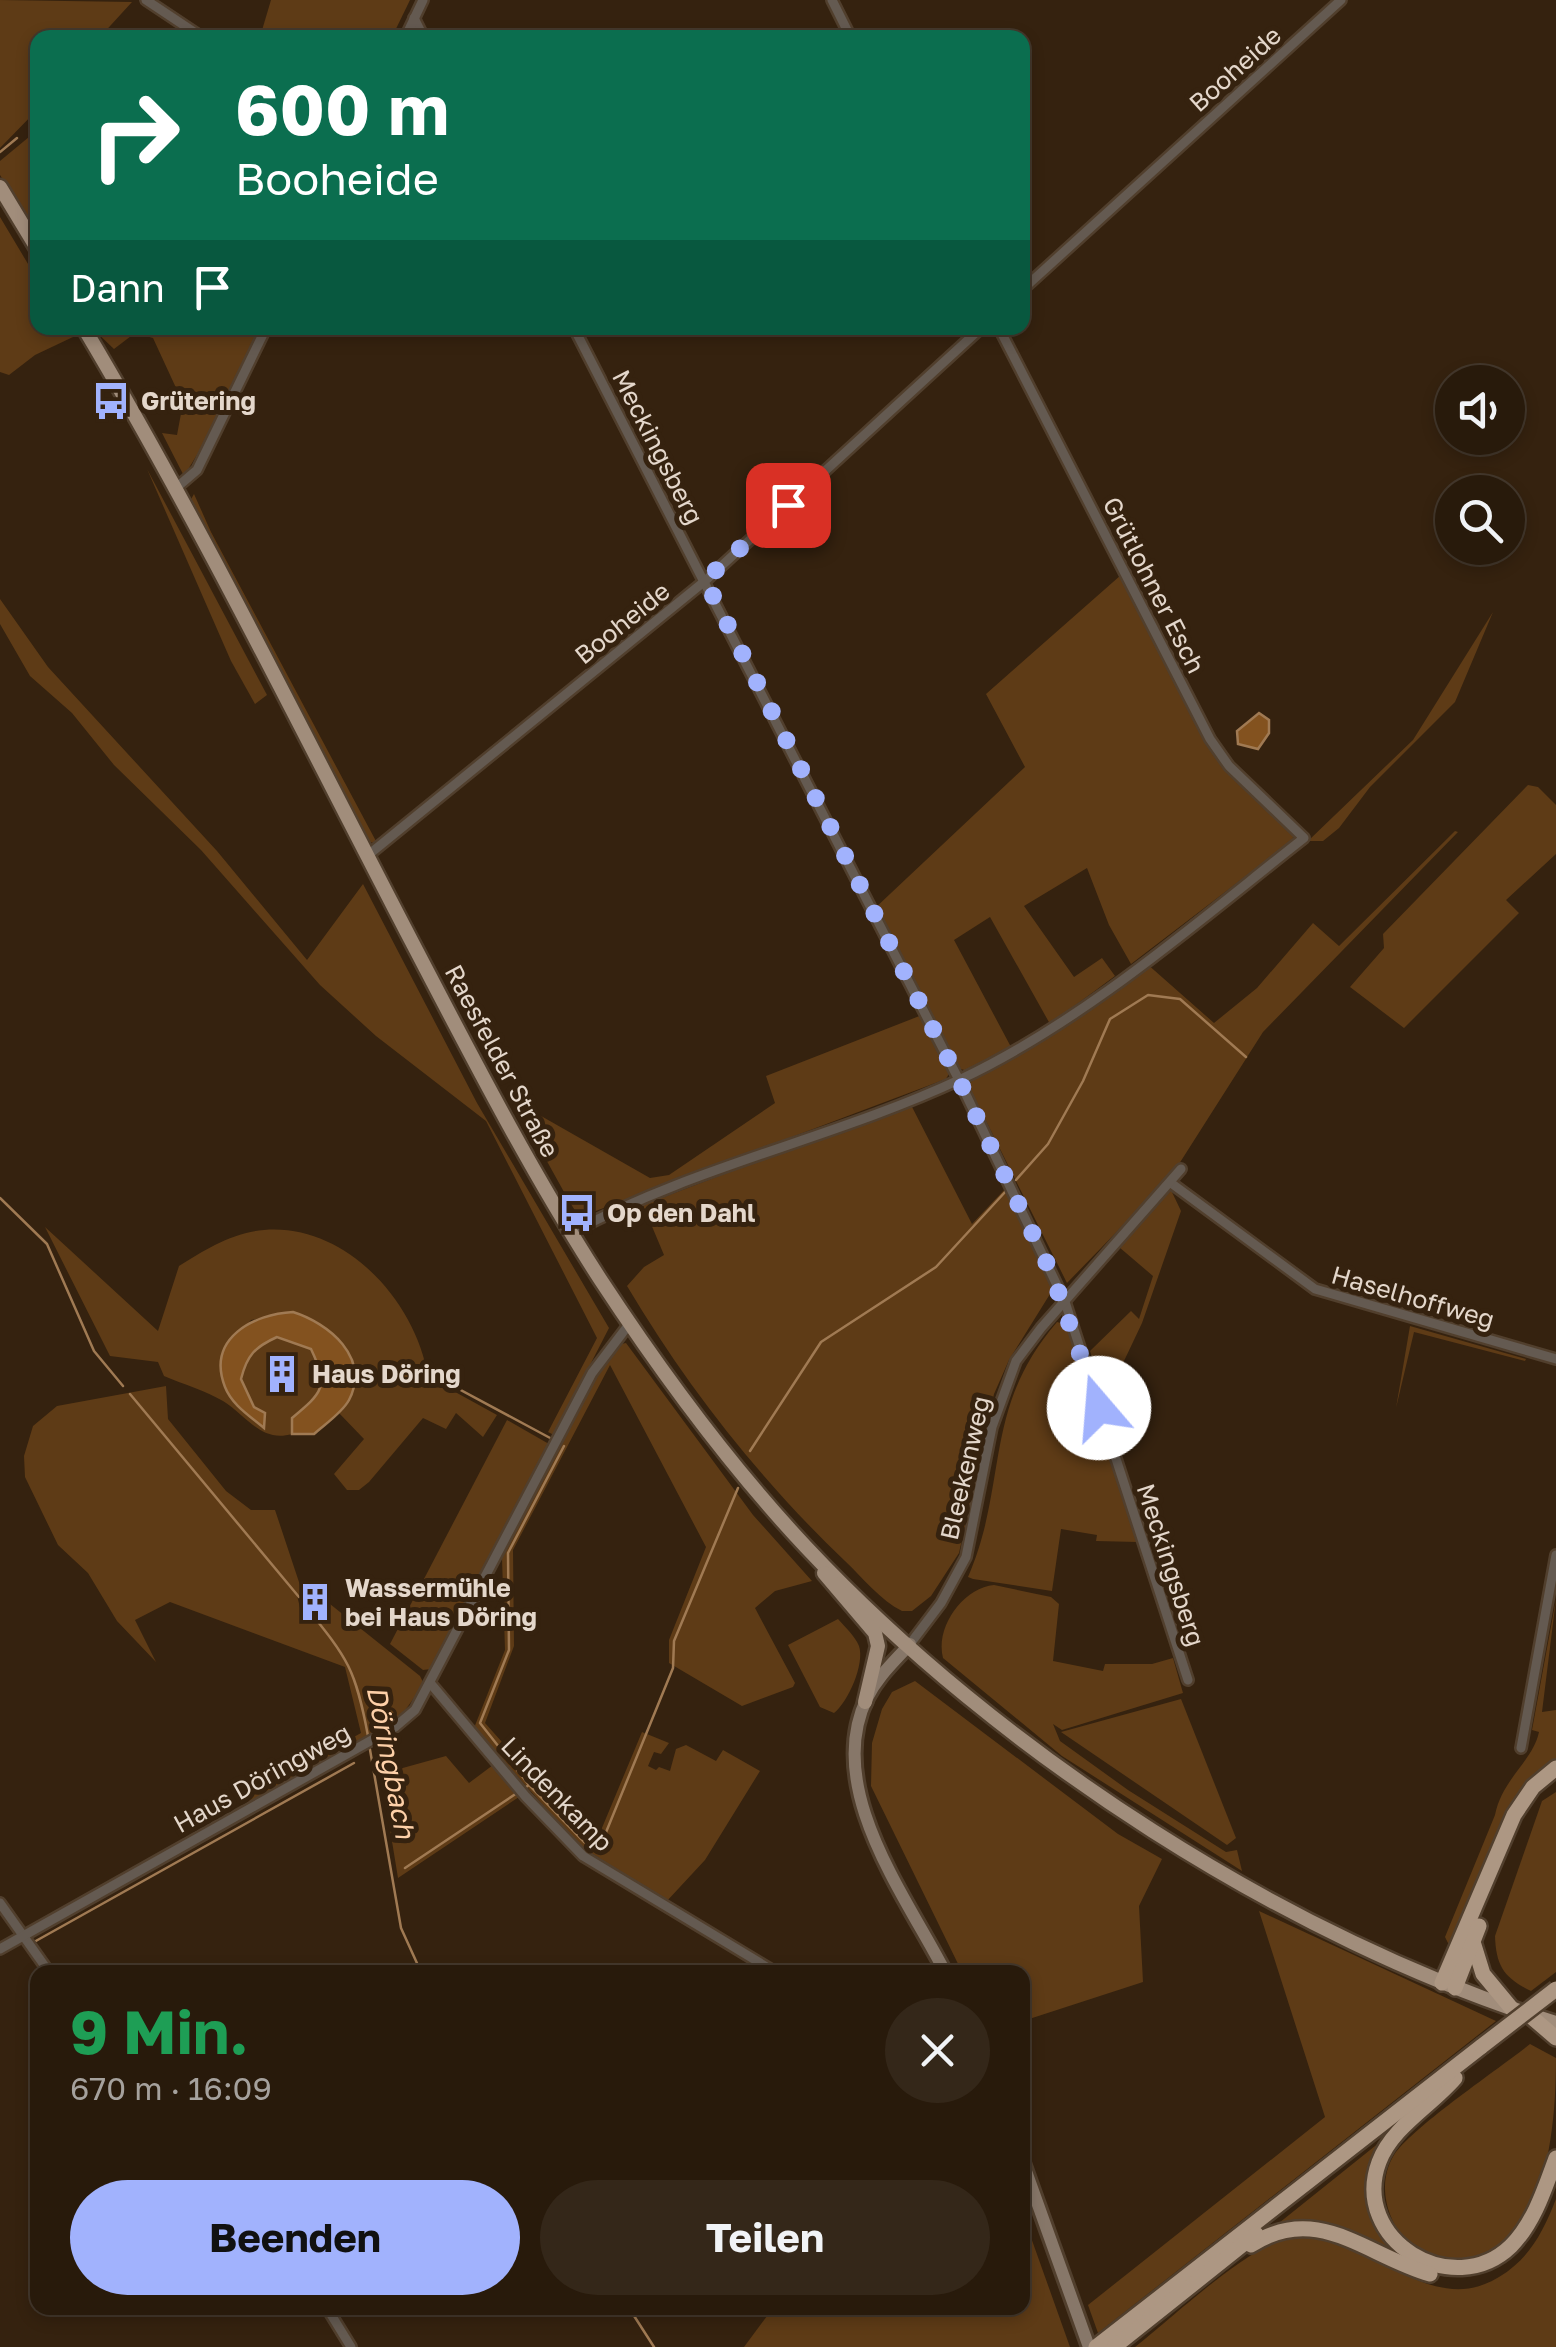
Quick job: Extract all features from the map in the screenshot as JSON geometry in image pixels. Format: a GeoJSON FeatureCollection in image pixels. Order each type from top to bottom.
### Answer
{"type":"FeatureCollection","features":[{"type":"Feature","properties":{"kind":"highway"},"geometry":{"type":"LineString","coordinates":[[1449,1986],[1514,1815],[1532,1787],[1556,1768]]}},
{"type":"Feature","properties":{"kind":"highway"},"geometry":{"type":"LineString","coordinates":[[1449,1986],[1473,1940],[1516,1828],[1536,1794],[1556,1776]]}},
{"type":"Feature","properties":{"kind":"highway"},"geometry":{"type":"LineString","coordinates":[[1473,1940],[1483,1974],[1520,2011],[1556,2038]]}},
{"type":"Feature","properties":{"kind":"highway"},"geometry":{"type":"LineString","coordinates":[[1556,1989],[1398,2132],[1379,2160],[1375,2178],[1381,2218],[1406,2251],[1439,2267],[1465,2269],[1494,2259],[1526,2226],[1556,2158]]}},
{"type":"Feature","properties":{"kind":"highway"},"geometry":{"type":"LineString","coordinates":[[1114,2347],[1129,2328],[1486,2049],[1556,2000]]}},
{"type":"Feature","properties":{"kind":"highway"},"geometry":{"type":"LineString","coordinates":[[1207,2275],[1455,2078]]}},
{"type":"Feature","properties":{"kind":"highway"},"geometry":{"type":"LineString","coordinates":[[1092,2347],[1129,2328],[1266,2236],[1299,2227],[1344,2234],[1424,2272],[1453,2278],[1475,2275],[1520,2247],[1556,2174]]}},
{"type":"Feature","properties":{"kind":"main road"},"geometry":{"type":"LineString","coordinates":[[0,187],[30,237]]}},
{"type":"Feature","properties":{"kind":"main road","name":"Raesfelder Straße"},"geometry":{"type":"LineString","coordinates":[[88,335],[176,488],[367,856],[571,1233],[682,1396],[806,1548],[910,1644],[1073,1776],[1162,1836],[1260,1894],[1449,1986],[1556,2023]]}},
{"type":"Feature","properties":{"kind":"main road"},"geometry":{"type":"LineString","coordinates":[[806,1548],[875,1633],[878,1646],[856,1750],[862,1802],[941,1965]]}},
{"type":"Feature","properties":{"kind":"main road"},"geometry":{"type":"LineString","coordinates":[[865,1702],[882,1672],[910,1644]]}},
{"type":"Feature","properties":{"kind":"main road"},"geometry":{"type":"LineString","coordinates":[[1030,2181],[1092,2347]]}},
{"type":"Feature","properties":{"kind":"street"},"geometry":{"type":"LineString","coordinates":[[146,0],[191,30]]}},
{"type":"Feature","properties":{"kind":"street"},"geometry":{"type":"LineString","coordinates":[[408,30],[423,0]]}},
{"type":"Feature","properties":{"kind":"street"},"geometry":{"type":"LineString","coordinates":[[832,0],[847,30]]}},
{"type":"Feature","properties":{"kind":"street","name":"Booheide"},"geometry":{"type":"LineString","coordinates":[[1030,283],[1341,0]]}},
{"type":"Feature","properties":{"kind":"street"},"geometry":{"type":"LineString","coordinates":[[414,18],[420,30]]}},
{"type":"Feature","properties":{"kind":"street"},"geometry":{"type":"LineString","coordinates":[[176,488],[197,470],[263,335]]}},
{"type":"Feature","properties":{"kind":"street","name":"Meckingsberg"},"geometry":{"type":"LineString","coordinates":[[578,335],[959,1080],[1065,1302],[1188,1680]]}},
{"type":"Feature","properties":{"kind":"street","name":"Booheide"},"geometry":{"type":"LineString","coordinates":[[367,856],[705,580],[973,335]]}},
{"type":"Feature","properties":{"kind":"street","name":"Grütlohner Esch"},"geometry":{"type":"LineString","coordinates":[[959,1080],[1049,1031],[1304,838],[1229,766],[1210,739],[1003,335]]}},
{"type":"Feature","properties":{"kind":"street"},"geometry":{"type":"LineString","coordinates":[[571,1233],[648,1197],[959,1080]]}},
{"type":"Feature","properties":{"kind":"street","name":"Bleekenweg"},"geometry":{"type":"LineString","coordinates":[[910,1644],[942,1603],[966,1557],[978,1515],[992,1426],[1008,1377],[1028,1344],[1181,1169]]}},
{"type":"Feature","properties":{"kind":"street","name":"Haselhoffweg"},"geometry":{"type":"LineString","coordinates":[[1171,1182],[1315,1289],[1556,1360]]}},
{"type":"Feature","properties":{"kind":"street","name":"Haus Döringweg"},"geometry":{"type":"LineString","coordinates":[[0,1949],[22,1933],[406,1719],[432,1684],[592,1373],[630,1323]]}},
{"type":"Feature","properties":{"kind":"street"},"geometry":{"type":"LineString","coordinates":[[1521,1748],[1556,1555]]}},
{"type":"Feature","properties":{"kind":"street","name":"Lindenkamp"},"geometry":{"type":"LineString","coordinates":[[432,1684],[577,1851],[764,1965]]}},
{"type":"Feature","properties":{"kind":"street"},"geometry":{"type":"LineString","coordinates":[[0,1903],[44,1965]]}},
{"type":"Feature","properties":{"kind":"street"},"geometry":{"type":"LineString","coordinates":[[331,2315],[350,2347]]}},
{"type":"Feature","properties":{"kind":"shaded area"},"geometry":{"type":"Polygon","coordinates":[[[0,0],[132,2],[106,30],[30,30],[30,117],[0,148],[0,0]]]}},
{"type":"Feature","properties":{"kind":"shaded area"},"geometry":{"type":"Polygon","coordinates":[[[271,0],[410,0],[395,30],[262,30],[271,0]]]}},
{"type":"Feature","properties":{"kind":"shaded area"},"geometry":{"type":"Polygon","coordinates":[[[30,136],[30,225],[0,175],[0,161],[30,136]]]}},
{"type":"Feature","properties":{"kind":"shaded area"},"geometry":{"type":"Polygon","coordinates":[[[0,217],[30,267],[30,335],[73,337],[35,355],[9,375],[0,372],[0,217]]]}},
{"type":"Feature","properties":{"kind":"shaded area"},"geometry":{"type":"Polygon","coordinates":[[[99,335],[132,335],[114,349],[99,335]]]}},
{"type":"Feature","properties":{"kind":"shaded area"},"geometry":{"type":"Polygon","coordinates":[[[142,335],[257,335],[208,437],[184,476],[162,433],[177,435],[183,403],[153,338],[142,335]]]}},
{"type":"Feature","properties":{"kind":"shaded area"},"geometry":{"type":"Polygon","coordinates":[[[147,469],[267,695],[255,704],[231,661],[147,469]]]}},
{"type":"Feature","properties":{"kind":"shaded area"},"geometry":{"type":"Polygon","coordinates":[[[194,494],[377,843],[367,842],[190,501],[194,494]]]}},
{"type":"Feature","properties":{"kind":"shaded area"},"geometry":{"type":"Polygon","coordinates":[[[1121,575],[1206,742],[1225,768],[1294,834],[1292,841],[1131,964],[1109,925],[1087,868],[1024,906],[1074,977],[1102,958],[1115,976],[1050,1024],[990,917],[954,940],[1011,1047],[967,1071],[958,1068],[873,910],[1025,767],[986,694],[1121,575]]]}},
{"type":"Feature","properties":{"kind":"shaded area"},"geometry":{"type":"Polygon","coordinates":[[[0,599],[48,667],[217,851],[307,960],[363,884],[477,1103],[609,1328],[554,1435],[548,1432],[597,1338],[486,1121],[376,1036],[320,985],[201,850],[114,765],[72,713],[30,676],[0,624],[0,599]]]}},
{"type":"Feature","properties":{"kind":"shaded area"},"geometry":{"type":"Polygon","coordinates":[[[1493,612],[1455,702],[1370,787],[1339,828],[1323,841],[1308,841],[1413,740],[1493,612]]]}},
{"type":"Feature","properties":{"kind":"shaded area"},"geometry":{"type":"Polygon","coordinates":[[[1259,713],[1269,720],[1269,733],[1258,749],[1238,744],[1237,731],[1259,713]]]}},
{"type":"Feature","properties":{"kind":"shaded area"},"geometry":{"type":"Polygon","coordinates":[[[1528,785],[1538,787],[1556,805],[1556,854],[1506,900],[1519,913],[1404,1028],[1350,987],[1384,948],[1383,934],[1528,785]]]}},
{"type":"Feature","properties":{"kind":"shaded area"},"geometry":{"type":"Polygon","coordinates":[[[1458,832],[1263,1032],[1172,1175],[1067,1283],[969,1087],[972,1078],[1044,1040],[1146,963],[1214,1023],[1257,988],[1313,923],[1339,946],[1458,832]]]}},
{"type":"Feature","properties":{"kind":"shaded area"},"geometry":{"type":"Polygon","coordinates":[[[922,1015],[950,1072],[946,1079],[593,1212],[576,1212],[513,1100],[650,1178],[669,1175],[775,1103],[766,1076],[922,1015]]]}},
{"type":"Feature","properties":{"kind":"shaded area"},"geometry":{"type":"Polygon","coordinates":[[[910,1103],[972,1224],[1006,1188],[1055,1286],[1009,1360],[994,1394],[959,1553],[931,1596],[912,1611],[902,1611],[872,1588],[754,1465],[674,1360],[627,1286],[644,1267],[664,1255],[643,1205],[910,1103]]]}},
{"type":"Feature","properties":{"kind":"shaded area"},"geometry":{"type":"Polygon","coordinates":[[[1171,1190],[1181,1211],[1142,1323],[1106,1399],[1090,1351],[1131,1311],[1139,1319],[1153,1276],[1119,1247],[1171,1190]]]}},
{"type":"Feature","properties":{"kind":"shaded area"},"geometry":{"type":"Polygon","coordinates":[[[45,1227],[158,1331],[179,1266],[209,1248],[229,1238],[264,1230],[294,1231],[322,1239],[372,1272],[392,1295],[409,1321],[428,1377],[497,1415],[483,1437],[456,1413],[446,1429],[423,1418],[369,1482],[359,1490],[347,1490],[334,1474],[364,1439],[338,1412],[349,1399],[293,1312],[251,1320],[224,1351],[226,1389],[263,1427],[265,1413],[255,1407],[241,1379],[249,1358],[277,1337],[311,1349],[321,1371],[318,1397],[293,1418],[292,1434],[272,1435],[223,1401],[164,1376],[158,1362],[110,1356],[45,1227]]]}},
{"type":"Feature","properties":{"kind":"shaded area"},"geometry":{"type":"Polygon","coordinates":[[[293,1312],[332,1333],[350,1356],[354,1370],[349,1400],[314,1434],[292,1434],[292,1418],[320,1388],[320,1372],[311,1349],[277,1337],[249,1358],[241,1379],[254,1407],[265,1413],[264,1428],[232,1399],[221,1370],[222,1355],[237,1332],[263,1318],[293,1312]]]}},
{"type":"Feature","properties":{"kind":"shaded area"},"geometry":{"type":"Polygon","coordinates":[[[1057,1322],[1068,1325],[1138,1542],[1096,1541],[1097,1535],[1061,1529],[1052,1591],[973,1579],[968,1577],[981,1542],[1017,1385],[1033,1354],[1057,1322]]]}},
{"type":"Feature","properties":{"kind":"shaded area"},"geometry":{"type":"Polygon","coordinates":[[[1410,1326],[1526,1359],[1414,1332],[1396,1408],[1410,1326]]]}},
{"type":"Feature","properties":{"kind":"shaded area"},"geometry":{"type":"Polygon","coordinates":[[[626,1343],[753,1515],[812,1581],[775,1591],[755,1608],[795,1683],[793,1687],[742,1706],[669,1663],[669,1640],[706,1547],[610,1365],[513,1550],[514,1646],[485,1723],[588,1838],[599,1835],[642,1732],[669,1743],[661,1754],[654,1752],[648,1766],[656,1770],[659,1767],[670,1771],[676,1749],[686,1745],[716,1761],[723,1750],[760,1771],[705,1860],[666,1902],[579,1845],[474,1728],[505,1650],[502,1558],[603,1364],[616,1345],[626,1343]]]}},
{"type":"Feature","properties":{"kind":"shaded area"},"geometry":{"type":"Polygon","coordinates":[[[166,1386],[168,1419],[226,1491],[251,1510],[275,1510],[303,1594],[297,1595],[300,1608],[308,1602],[316,1609],[325,1600],[420,1676],[424,1684],[401,1716],[250,1802],[242,1799],[361,1733],[345,1667],[170,1602],[135,1620],[156,1662],[117,1621],[88,1573],[58,1545],[25,1477],[24,1456],[33,1426],[57,1406],[166,1386]]]}},
{"type":"Feature","properties":{"kind":"shaded area"},"geometry":{"type":"Polygon","coordinates":[[[507,1420],[549,1444],[431,1669],[423,1670],[390,1644],[507,1420]]]}},
{"type":"Feature","properties":{"kind":"shaded area"},"geometry":{"type":"Polygon","coordinates":[[[994,1585],[1051,1597],[1059,1604],[1053,1661],[1103,1671],[1105,1664],[1152,1664],[1173,1658],[1183,1693],[1062,1730],[1053,1724],[1060,1741],[1128,1790],[1226,1852],[1237,1850],[1242,1871],[1062,1756],[943,1658],[943,1634],[954,1611],[972,1593],[994,1585]]]}},
{"type":"Feature","properties":{"kind":"shaded area"},"geometry":{"type":"Polygon","coordinates":[[[1556,1599],[1542,1712],[1556,1710],[1556,1763],[1545,1768],[1451,1949],[1445,1937],[1499,1802],[1539,1732],[1532,1730],[1556,1599]]]}},
{"type":"Feature","properties":{"kind":"shaded area"},"geometry":{"type":"Polygon","coordinates":[[[838,1619],[859,1646],[860,1663],[845,1700],[834,1713],[820,1707],[788,1645],[838,1619]]]}},
{"type":"Feature","properties":{"kind":"shaded area"},"geometry":{"type":"Polygon","coordinates":[[[915,1681],[1118,1834],[1162,1859],[1139,1906],[1143,1982],[1030,2019],[1030,1965],[959,1965],[871,1786],[872,1743],[882,1709],[892,1692],[915,1681]]]}},
{"type":"Feature","properties":{"kind":"shaded area"},"geometry":{"type":"Polygon","coordinates":[[[1181,1699],[1236,1838],[1227,1845],[1061,1732],[1181,1699]]]}},
{"type":"Feature","properties":{"kind":"shaded area"},"geometry":{"type":"Polygon","coordinates":[[[446,1756],[469,1783],[493,1765],[519,1797],[398,1878],[381,1774],[446,1756]]]}},
{"type":"Feature","properties":{"kind":"shaded area"},"geometry":{"type":"Polygon","coordinates":[[[1556,1792],[1556,1972],[1531,1991],[1503,1970],[1495,1936],[1542,1801],[1556,1792]]]}},
{"type":"Feature","properties":{"kind":"shaded area"},"geometry":{"type":"Polygon","coordinates":[[[1259,1911],[1496,2021],[1098,2333],[1088,2305],[1325,2117],[1259,1911]]]}},
{"type":"Feature","properties":{"kind":"shaded area"},"geometry":{"type":"Polygon","coordinates":[[[1530,2044],[1556,2058],[1550,2143],[1534,2201],[1521,2227],[1503,2247],[1480,2262],[1458,2267],[1437,2263],[1418,2253],[1392,2218],[1386,2176],[1394,2155],[1437,2114],[1530,2044]]]}},
{"type":"Feature","properties":{"kind":"shaded area"},"geometry":{"type":"Polygon","coordinates":[[[1390,2134],[1375,2163],[1390,2244],[1413,2264],[1363,2238],[1329,2227],[1274,2227],[1390,2134]]]}},
{"type":"Feature","properties":{"kind":"shaded area"},"geometry":{"type":"Polygon","coordinates":[[[1556,2199],[1556,2347],[1135,2347],[1228,2271],[1283,2240],[1312,2237],[1339,2243],[1418,2280],[1444,2288],[1471,2288],[1499,2277],[1527,2253],[1556,2199]]]}},
{"type":"Feature","properties":{"kind":"shaded area"},"geometry":{"type":"Polygon","coordinates":[[[1030,2235],[1070,2347],[744,2347],[768,2315],[1030,2315],[1030,2235]]]}},
{"type":"Feature","properties":{"kind":"waterway"},"geometry":{"type":"LineString","coordinates":[[0,152],[17,138]]}},
{"type":"Feature","properties":{"kind":"waterway"},"geometry":{"type":"LineString","coordinates":[[1016,1180],[1048,1144],[1083,1081],[1110,1019],[1148,995],[1180,999],[1246,1057]]}},
{"type":"Feature","properties":{"kind":"waterway"},"geometry":{"type":"LineString","coordinates":[[750,1451],[821,1342],[936,1267],[1006,1191]]}},
{"type":"Feature","properties":{"kind":"waterway","name":"Döringbach"},"geometry":{"type":"LineString","coordinates":[[0,1198],[47,1244],[94,1351],[123,1386]]}},
{"type":"Feature","properties":{"kind":"waterway"},"geometry":{"type":"LineString","coordinates":[[429,1373],[552,1439]]}},
{"type":"Feature","properties":{"kind":"waterway","name":"Döringbach"},"geometry":{"type":"LineString","coordinates":[[130,1394],[299,1597]]}},
{"type":"Feature","properties":{"kind":"waterway"},"geometry":{"type":"LineString","coordinates":[[523,1789],[529,1785],[480,1723],[509,1650],[508,1553],[564,1446]]}},
{"type":"Feature","properties":{"kind":"waterway"},"geometry":{"type":"LineString","coordinates":[[529,1785],[584,1842],[600,1847],[673,1668],[674,1641],[738,1488]]}},
{"type":"Feature","properties":{"kind":"waterway","name":"Döringbach"},"geometry":{"type":"LineString","coordinates":[[303,1603],[347,1664],[359,1693],[368,1736]]}},
{"type":"Feature","properties":{"kind":"waterway","name":"Döringbach"},"geometry":{"type":"LineString","coordinates":[[369,1744],[401,1928],[418,1965]]}},
{"type":"Feature","properties":{"kind":"waterway"},"geometry":{"type":"LineString","coordinates":[[34,1942],[354,1763]]}},
{"type":"Feature","properties":{"kind":"waterway"},"geometry":{"type":"LineString","coordinates":[[405,1868],[517,1793]]}},
{"type":"Feature","properties":{"kind":"waterway","name":"Döringbach"},"geometry":{"type":"LineString","coordinates":[[633,2315],[654,2347]]}},
{"type":"Feature","properties":{"kind":"place","name":"Grütering"},"geometry":{"type":"Point","coordinates":[111,401]}},
{"type":"Feature","properties":{"kind":"place","name":"Op den Dahl"},"geometry":{"type":"Point","coordinates":[577,1213]}},
{"type":"Feature","properties":{"kind":"place","name":"Haus Döring"},"geometry":{"type":"Point","coordinates":[282,1374]}},
{"type":"Feature","properties":{"kind":"place","name":"Wassermühle bei Haus Döring"},"geometry":{"type":"Point","coordinates":[315,1602]}},
{"type":"Feature","properties":{"kind":"route"},"geometry":{"type":"LineString","coordinates":[[788,505],[705,580],[959,1080],[1052,1274],[1099,1408]]}}]}
